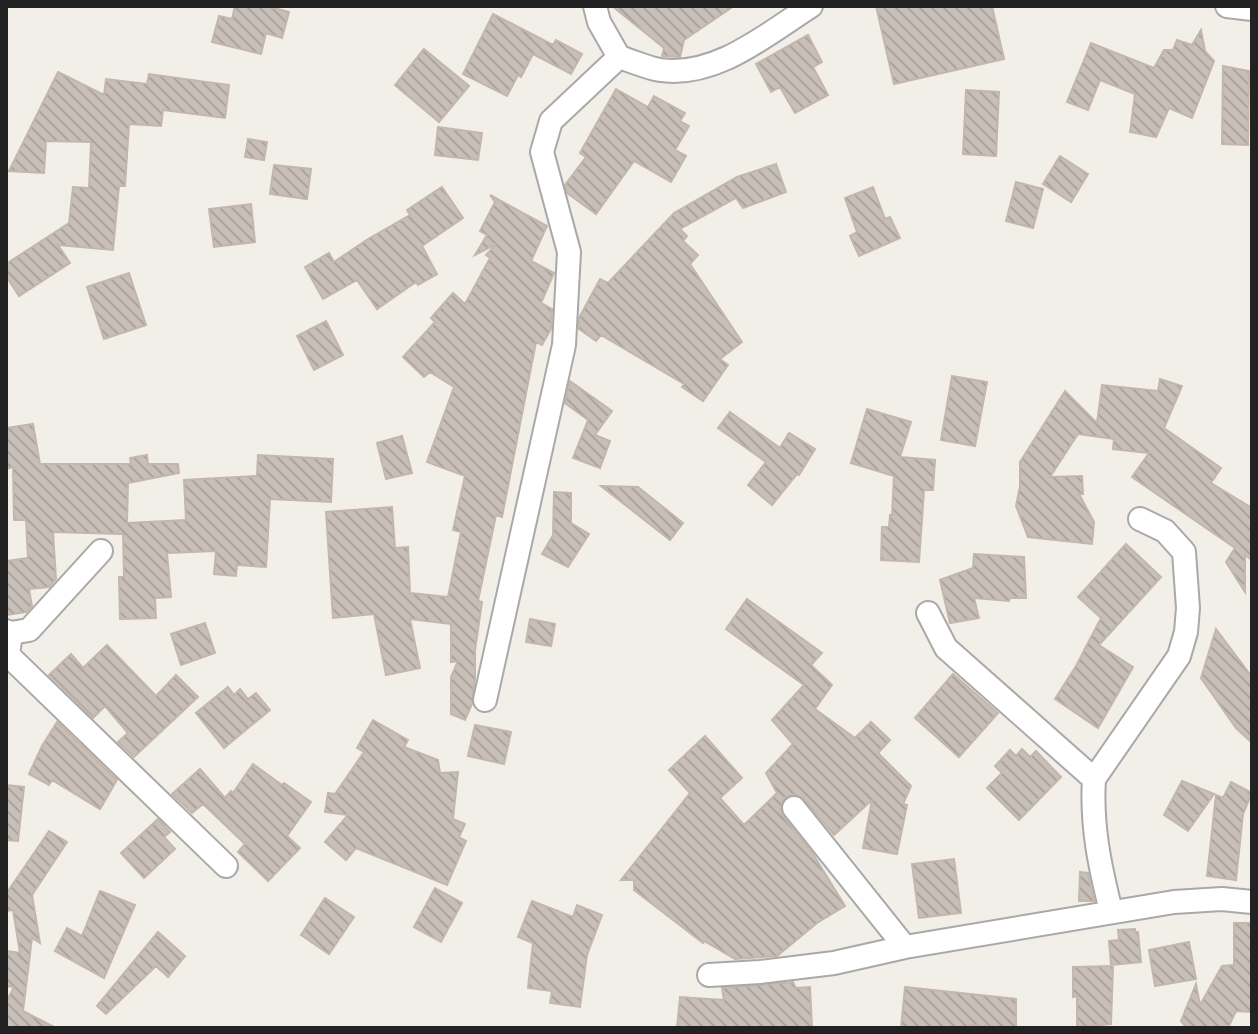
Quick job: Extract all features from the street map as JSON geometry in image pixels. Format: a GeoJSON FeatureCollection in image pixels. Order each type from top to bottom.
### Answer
{"type":"FeatureCollection","features":[{"type":"Feature","properties":{"kind":"street"},"geometry":{"type":"LineString","coordinates":[[595,6],[599,22],[619,57],[661,70],[695,68],[732,56],[811,6]]}},
{"type":"Feature","properties":{"kind":"street"},"geometry":{"type":"LineString","coordinates":[[1227,6],[1252,9]]}},
{"type":"Feature","properties":{"kind":"street"},"geometry":{"type":"LineString","coordinates":[[485,700],[564,345],[569,252],[542,152],[551,121],[619,57]]}},
{"type":"Feature","properties":{"kind":"street"},"geometry":{"type":"LineString","coordinates":[[1111,911],[1097,854],[1092,808],[1094,779],[1179,656],[1186,632],[1188,608],[1184,552],[1165,531],[1140,519]]}},
{"type":"Feature","properties":{"kind":"street"},"geometry":{"type":"LineString","coordinates":[[101,551],[29,630],[8,643],[226,866]]}},
{"type":"Feature","properties":{"kind":"street"},"geometry":{"type":"LineString","coordinates":[[928,613],[946,648],[1094,779]]}},
{"type":"Feature","properties":{"kind":"street"},"geometry":{"type":"LineString","coordinates":[[794,808],[905,947]]}},
{"type":"Feature","properties":{"kind":"street"},"geometry":{"type":"LineString","coordinates":[[709,975],[834,963],[905,947],[1174,902],[1222,899],[1252,902]]}},
{"type":"Feature","properties":{"kind":"building"},"geometry":{"type":"Polygon","coordinates":[[[235,6],[267,6],[289,12],[282,38],[266,33],[261,54],[212,42],[219,16],[232,19],[235,6]]]}},
{"type":"Feature","properties":{"kind":"building"},"geometry":{"type":"Polygon","coordinates":[[[612,6],[734,6],[684,40],[680,57],[662,56],[664,48],[612,6]]]}},
{"type":"Feature","properties":{"kind":"building"},"geometry":{"type":"Polygon","coordinates":[[[876,6],[992,6],[1004,59],[894,84],[876,6]]]}},
{"type":"Feature","properties":{"kind":"building"},"geometry":{"type":"Polygon","coordinates":[[[493,14],[553,45],[556,40],[582,54],[571,74],[533,54],[507,96],[463,74],[493,14]]]}},
{"type":"Feature","properties":{"kind":"building"},"geometry":{"type":"Polygon","coordinates":[[[1201,30],[1205,51],[1214,61],[1192,118],[1169,108],[1156,137],[1130,132],[1135,94],[1100,80],[1088,110],[1067,102],[1091,43],[1154,68],[1164,50],[1173,50],[1177,40],[1192,45],[1201,30]]]}},
{"type":"Feature","properties":{"kind":"building"},"geometry":{"type":"Polygon","coordinates":[[[808,35],[822,62],[813,67],[828,95],[795,113],[780,87],[771,92],[756,64],[808,35]]]}},
{"type":"Feature","properties":{"kind":"building"},"geometry":{"type":"Polygon","coordinates":[[[424,49],[469,86],[439,122],[395,85],[424,49]]]}},
{"type":"Feature","properties":{"kind":"building"},"geometry":{"type":"Polygon","coordinates":[[[1223,66],[1249,71],[1248,145],[1222,144],[1223,66]]]}},
{"type":"Feature","properties":{"kind":"building"},"geometry":{"type":"Polygon","coordinates":[[[58,72],[104,95],[106,79],[147,84],[149,74],[229,85],[225,118],[163,110],[161,126],[129,124],[125,186],[119,186],[113,250],[58,245],[70,263],[19,296],[6,276],[6,264],[69,223],[73,187],[89,188],[91,142],[46,141],[44,173],[9,171],[58,72]]]}},
{"type":"Feature","properties":{"kind":"building"},"geometry":{"type":"Polygon","coordinates":[[[616,89],[648,107],[654,96],[685,113],[680,121],[689,126],[675,150],[686,156],[671,182],[634,161],[596,214],[567,193],[565,185],[586,157],[580,153],[616,89]]]}},
{"type":"Feature","properties":{"kind":"building"},"geometry":{"type":"Polygon","coordinates":[[[966,90],[999,92],[996,156],[963,154],[966,90]]]}},
{"type":"Feature","properties":{"kind":"building"},"geometry":{"type":"Polygon","coordinates":[[[438,127],[482,133],[478,160],[435,155],[438,127]]]}},
{"type":"Feature","properties":{"kind":"building"},"geometry":{"type":"Polygon","coordinates":[[[248,139],[267,142],[264,160],[245,157],[248,139]]]}},
{"type":"Feature","properties":{"kind":"building"},"geometry":{"type":"Polygon","coordinates":[[[1060,156],[1088,174],[1071,202],[1043,184],[1060,156]]]}},
{"type":"Feature","properties":{"kind":"building"},"geometry":{"type":"Polygon","coordinates":[[[776,164],[786,192],[743,208],[736,198],[680,229],[687,236],[683,241],[698,255],[690,264],[742,342],[720,359],[728,365],[703,401],[682,387],[684,384],[601,335],[596,341],[579,329],[579,318],[600,279],[608,283],[674,213],[737,177],[776,164]]]}},
{"type":"Feature","properties":{"kind":"building"},"geometry":{"type":"Polygon","coordinates":[[[274,165],[311,169],[307,199],[270,194],[274,165]]]}},
{"type":"Feature","properties":{"kind":"building"},"geometry":{"type":"Polygon","coordinates":[[[1016,182],[1043,189],[1033,228],[1006,221],[1016,182]]]}},
{"type":"Feature","properties":{"kind":"building"},"geometry":{"type":"Polygon","coordinates":[[[442,187],[463,218],[422,246],[437,274],[418,285],[416,282],[377,309],[357,280],[323,299],[305,267],[329,253],[334,262],[410,215],[407,210],[442,187]]]}},
{"type":"Feature","properties":{"kind":"building"},"geometry":{"type":"Polygon","coordinates":[[[873,187],[885,219],[890,217],[900,238],[859,256],[850,236],[857,232],[845,198],[873,187]]]}},
{"type":"Feature","properties":{"kind":"building"},"geometry":{"type":"Polygon","coordinates":[[[490,195],[547,226],[531,261],[554,273],[541,303],[552,309],[551,329],[542,345],[536,342],[502,517],[496,515],[478,601],[482,602],[475,650],[475,679],[472,704],[465,720],[451,714],[451,677],[458,661],[451,662],[451,624],[410,619],[420,668],[386,675],[374,614],[333,618],[326,512],[392,507],[395,548],[408,547],[410,593],[448,597],[461,532],[453,530],[465,476],[427,462],[454,387],[430,372],[424,377],[403,357],[435,322],[431,318],[453,293],[465,304],[490,258],[486,255],[496,244],[475,255],[487,235],[480,231],[495,202],[490,195]]]}},
{"type":"Feature","properties":{"kind":"building"},"geometry":{"type":"Polygon","coordinates":[[[251,204],[255,242],[214,247],[209,209],[251,204]]]}},
{"type":"Feature","properties":{"kind":"building"},"geometry":{"type":"Polygon","coordinates":[[[129,273],[146,325],[104,339],[87,287],[129,273]]]}},
{"type":"Feature","properties":{"kind":"building"},"geometry":{"type":"Polygon","coordinates":[[[326,321],[343,355],[314,370],[297,336],[326,321]]]}},
{"type":"Feature","properties":{"kind":"building"},"geometry":{"type":"Polygon","coordinates":[[[952,376],[987,382],[975,446],[941,440],[952,376]]]}},
{"type":"Feature","properties":{"kind":"building"},"geometry":{"type":"Polygon","coordinates":[[[1160,379],[1182,386],[1164,428],[1221,468],[1211,483],[1252,508],[1252,560],[1245,555],[1245,592],[1226,562],[1235,548],[1132,477],[1149,453],[1113,449],[1114,439],[1078,434],[1050,477],[1082,476],[1083,494],[1079,494],[1094,522],[1092,544],[1028,537],[1016,506],[1020,462],[1065,391],[1097,423],[1102,385],[1158,391],[1160,379]]]}},
{"type":"Feature","properties":{"kind":"building"},"geometry":{"type":"Polygon","coordinates":[[[570,381],[612,411],[595,435],[610,441],[600,468],[573,458],[588,420],[565,403],[570,381]]]}},
{"type":"Feature","properties":{"kind":"building"},"geometry":{"type":"Polygon","coordinates":[[[867,409],[911,422],[900,457],[935,460],[933,490],[924,490],[919,562],[881,560],[882,527],[889,527],[892,515],[894,476],[851,463],[867,409]]]}},
{"type":"Feature","properties":{"kind":"building"},"geometry":{"type":"Polygon","coordinates":[[[730,412],[780,448],[789,433],[815,449],[799,475],[772,505],[748,485],[766,462],[718,428],[730,412]]]}},
{"type":"Feature","properties":{"kind":"building"},"geometry":{"type":"Polygon","coordinates":[[[33,424],[40,464],[131,464],[130,458],[147,455],[148,464],[178,464],[179,473],[128,483],[127,523],[186,520],[184,480],[257,476],[258,455],[333,459],[331,502],[270,499],[266,567],[237,565],[236,576],[214,574],[216,551],[167,553],[171,597],[155,598],[156,618],[120,619],[119,577],[124,577],[123,534],[53,532],[56,579],[49,587],[29,589],[32,606],[26,612],[6,615],[6,561],[28,558],[26,520],[14,520],[13,467],[6,469],[6,428],[33,424]]]}},
{"type":"Feature","properties":{"kind":"building"},"geometry":{"type":"Polygon","coordinates":[[[402,436],[412,473],[386,479],[377,443],[402,436]]]}},
{"type":"Feature","properties":{"kind":"building"},"geometry":{"type":"Polygon","coordinates":[[[601,486],[638,487],[683,523],[670,540],[601,486]]]}},
{"type":"Feature","properties":{"kind":"building"},"geometry":{"type":"Polygon","coordinates":[[[554,492],[571,493],[571,523],[589,534],[568,567],[542,554],[553,535],[554,492]]]}},
{"type":"Feature","properties":{"kind":"building"},"geometry":{"type":"Polygon","coordinates":[[[1126,544],[1161,577],[1099,645],[1133,667],[1098,728],[1055,699],[1101,618],[1078,597],[1126,544]]]}},
{"type":"Feature","properties":{"kind":"building"},"geometry":{"type":"Polygon","coordinates":[[[974,554],[1024,557],[1026,598],[1010,598],[1009,601],[974,598],[979,618],[950,623],[940,580],[973,568],[974,554]]]}},
{"type":"Feature","properties":{"kind":"building"},"geometry":{"type":"Polygon","coordinates":[[[747,599],[822,653],[811,665],[832,685],[815,709],[855,738],[871,722],[890,740],[878,753],[911,786],[903,804],[907,805],[897,854],[863,848],[872,800],[834,835],[804,799],[793,794],[785,798],[780,809],[783,816],[813,854],[845,906],[817,923],[777,956],[735,959],[703,943],[634,890],[634,880],[621,880],[690,793],[669,770],[705,736],[742,778],[720,798],[744,825],[777,793],[766,773],[793,744],[772,720],[804,685],[726,629],[747,599]]]}},
{"type":"Feature","properties":{"kind":"building"},"geometry":{"type":"Polygon","coordinates":[[[530,619],[555,624],[551,646],[526,642],[530,619]]]}},
{"type":"Feature","properties":{"kind":"building"},"geometry":{"type":"Polygon","coordinates":[[[205,623],[215,653],[181,665],[171,634],[205,623]]]}},
{"type":"Feature","properties":{"kind":"building"},"geometry":{"type":"Polygon","coordinates":[[[1216,629],[1252,677],[1252,743],[1236,728],[1201,678],[1216,629]]]}},
{"type":"Feature","properties":{"kind":"building"},"geometry":{"type":"Polygon","coordinates":[[[107,645],[156,696],[176,675],[198,697],[134,757],[118,742],[128,733],[105,706],[93,718],[49,675],[71,654],[83,668],[107,645]]]}},
{"type":"Feature","properties":{"kind":"building"},"geometry":{"type":"Polygon","coordinates":[[[953,674],[998,713],[959,757],[915,718],[953,674]]]}},
{"type":"Feature","properties":{"kind":"building"},"geometry":{"type":"Polygon","coordinates":[[[228,687],[234,695],[240,689],[248,699],[256,693],[270,710],[224,748],[196,713],[228,687]]]}},
{"type":"Feature","properties":{"kind":"building"},"geometry":{"type":"Polygon","coordinates":[[[373,720],[408,740],[404,747],[438,760],[440,773],[458,772],[453,819],[465,824],[459,837],[466,841],[447,885],[356,848],[346,860],[325,842],[348,815],[325,812],[328,793],[335,794],[364,752],[357,748],[373,720]]]}},
{"type":"Feature","properties":{"kind":"building"},"geometry":{"type":"Polygon","coordinates":[[[57,722],[117,780],[100,809],[52,780],[49,785],[29,774],[57,722]]]}},
{"type":"Feature","properties":{"kind":"building"},"geometry":{"type":"Polygon","coordinates":[[[475,725],[511,732],[504,764],[468,756],[475,725]]]}},
{"type":"Feature","properties":{"kind":"building"},"geometry":{"type":"Polygon","coordinates":[[[1022,749],[1030,757],[1036,751],[1061,777],[1019,820],[987,788],[1002,773],[995,766],[1010,750],[1016,756],[1022,749]]]}},
{"type":"Feature","properties":{"kind":"building"},"geometry":{"type":"Polygon","coordinates":[[[253,764],[311,802],[287,836],[300,848],[268,881],[238,852],[245,844],[203,804],[192,813],[172,794],[200,769],[225,798],[231,791],[233,793],[253,764]]]}},
{"type":"Feature","properties":{"kind":"building"},"geometry":{"type":"Polygon","coordinates":[[[1182,781],[1214,794],[1188,831],[1164,815],[1182,781]]]}},
{"type":"Feature","properties":{"kind":"building"},"geometry":{"type":"Polygon","coordinates":[[[1231,782],[1252,793],[1243,814],[1236,880],[1207,876],[1216,795],[1223,798],[1231,782]]]}},
{"type":"Feature","properties":{"kind":"building"},"geometry":{"type":"Polygon","coordinates":[[[6,785],[24,787],[18,841],[6,840],[6,785]]]}},
{"type":"Feature","properties":{"kind":"building"},"geometry":{"type":"Polygon","coordinates":[[[158,819],[170,832],[164,837],[175,849],[144,878],[121,853],[158,819]]]}},
{"type":"Feature","properties":{"kind":"building"},"geometry":{"type":"Polygon","coordinates":[[[49,831],[67,842],[32,895],[40,943],[32,938],[23,1011],[56,1028],[6,1028],[6,1002],[14,987],[6,986],[6,951],[20,953],[13,910],[6,911],[6,894],[49,831]]]}},
{"type":"Feature","properties":{"kind":"building"},"geometry":{"type":"Polygon","coordinates":[[[954,859],[961,913],[919,918],[912,864],[954,859]]]}},
{"type":"Feature","properties":{"kind":"building"},"geometry":{"type":"Polygon","coordinates":[[[1080,872],[1088,873],[1094,901],[1079,901],[1080,872]]]}},
{"type":"Feature","properties":{"kind":"building"},"geometry":{"type":"Polygon","coordinates":[[[435,888],[462,903],[441,942],[414,927],[435,888]]]}},
{"type":"Feature","properties":{"kind":"building"},"geometry":{"type":"Polygon","coordinates":[[[100,891],[135,905],[104,978],[55,951],[67,928],[82,936],[100,891]]]}},
{"type":"Feature","properties":{"kind":"building"},"geometry":{"type":"Polygon","coordinates":[[[325,898],[354,917],[329,954],[301,935],[325,898]]]}},
{"type":"Feature","properties":{"kind":"building"},"geometry":{"type":"Polygon","coordinates":[[[532,901],[573,917],[577,905],[602,915],[587,955],[580,1007],[550,1003],[552,991],[528,988],[533,943],[518,937],[532,901]]]}},
{"type":"Feature","properties":{"kind":"building"},"geometry":{"type":"Polygon","coordinates":[[[1234,923],[1252,923],[1252,1012],[1236,1011],[1228,1028],[1187,1028],[1181,1021],[1196,984],[1200,1005],[1222,966],[1234,965],[1234,923]]]}},
{"type":"Feature","properties":{"kind":"building"},"geometry":{"type":"Polygon","coordinates":[[[1135,929],[1138,932],[1141,962],[1111,965],[1109,941],[1119,940],[1118,930],[1135,929]]]}},
{"type":"Feature","properties":{"kind":"building"},"geometry":{"type":"Polygon","coordinates":[[[158,932],[185,956],[168,977],[156,966],[106,1014],[97,1006],[158,932]]]}},
{"type":"Feature","properties":{"kind":"building"},"geometry":{"type":"Polygon","coordinates":[[[1189,942],[1196,979],[1155,986],[1149,950],[1189,942]]]}},
{"type":"Feature","properties":{"kind":"building"},"geometry":{"type":"Polygon","coordinates":[[[1113,966],[1111,1024],[1077,1027],[1073,967],[1113,966]]]}},
{"type":"Feature","properties":{"kind":"building"},"geometry":{"type":"Polygon","coordinates":[[[793,982],[796,988],[810,987],[812,1028],[677,1028],[680,997],[724,1000],[722,988],[793,982]]]}},
{"type":"Feature","properties":{"kind":"building"},"geometry":{"type":"Polygon","coordinates":[[[905,987],[1016,999],[1016,1028],[970,1025],[970,1028],[901,1028],[905,987]]]}}]}
